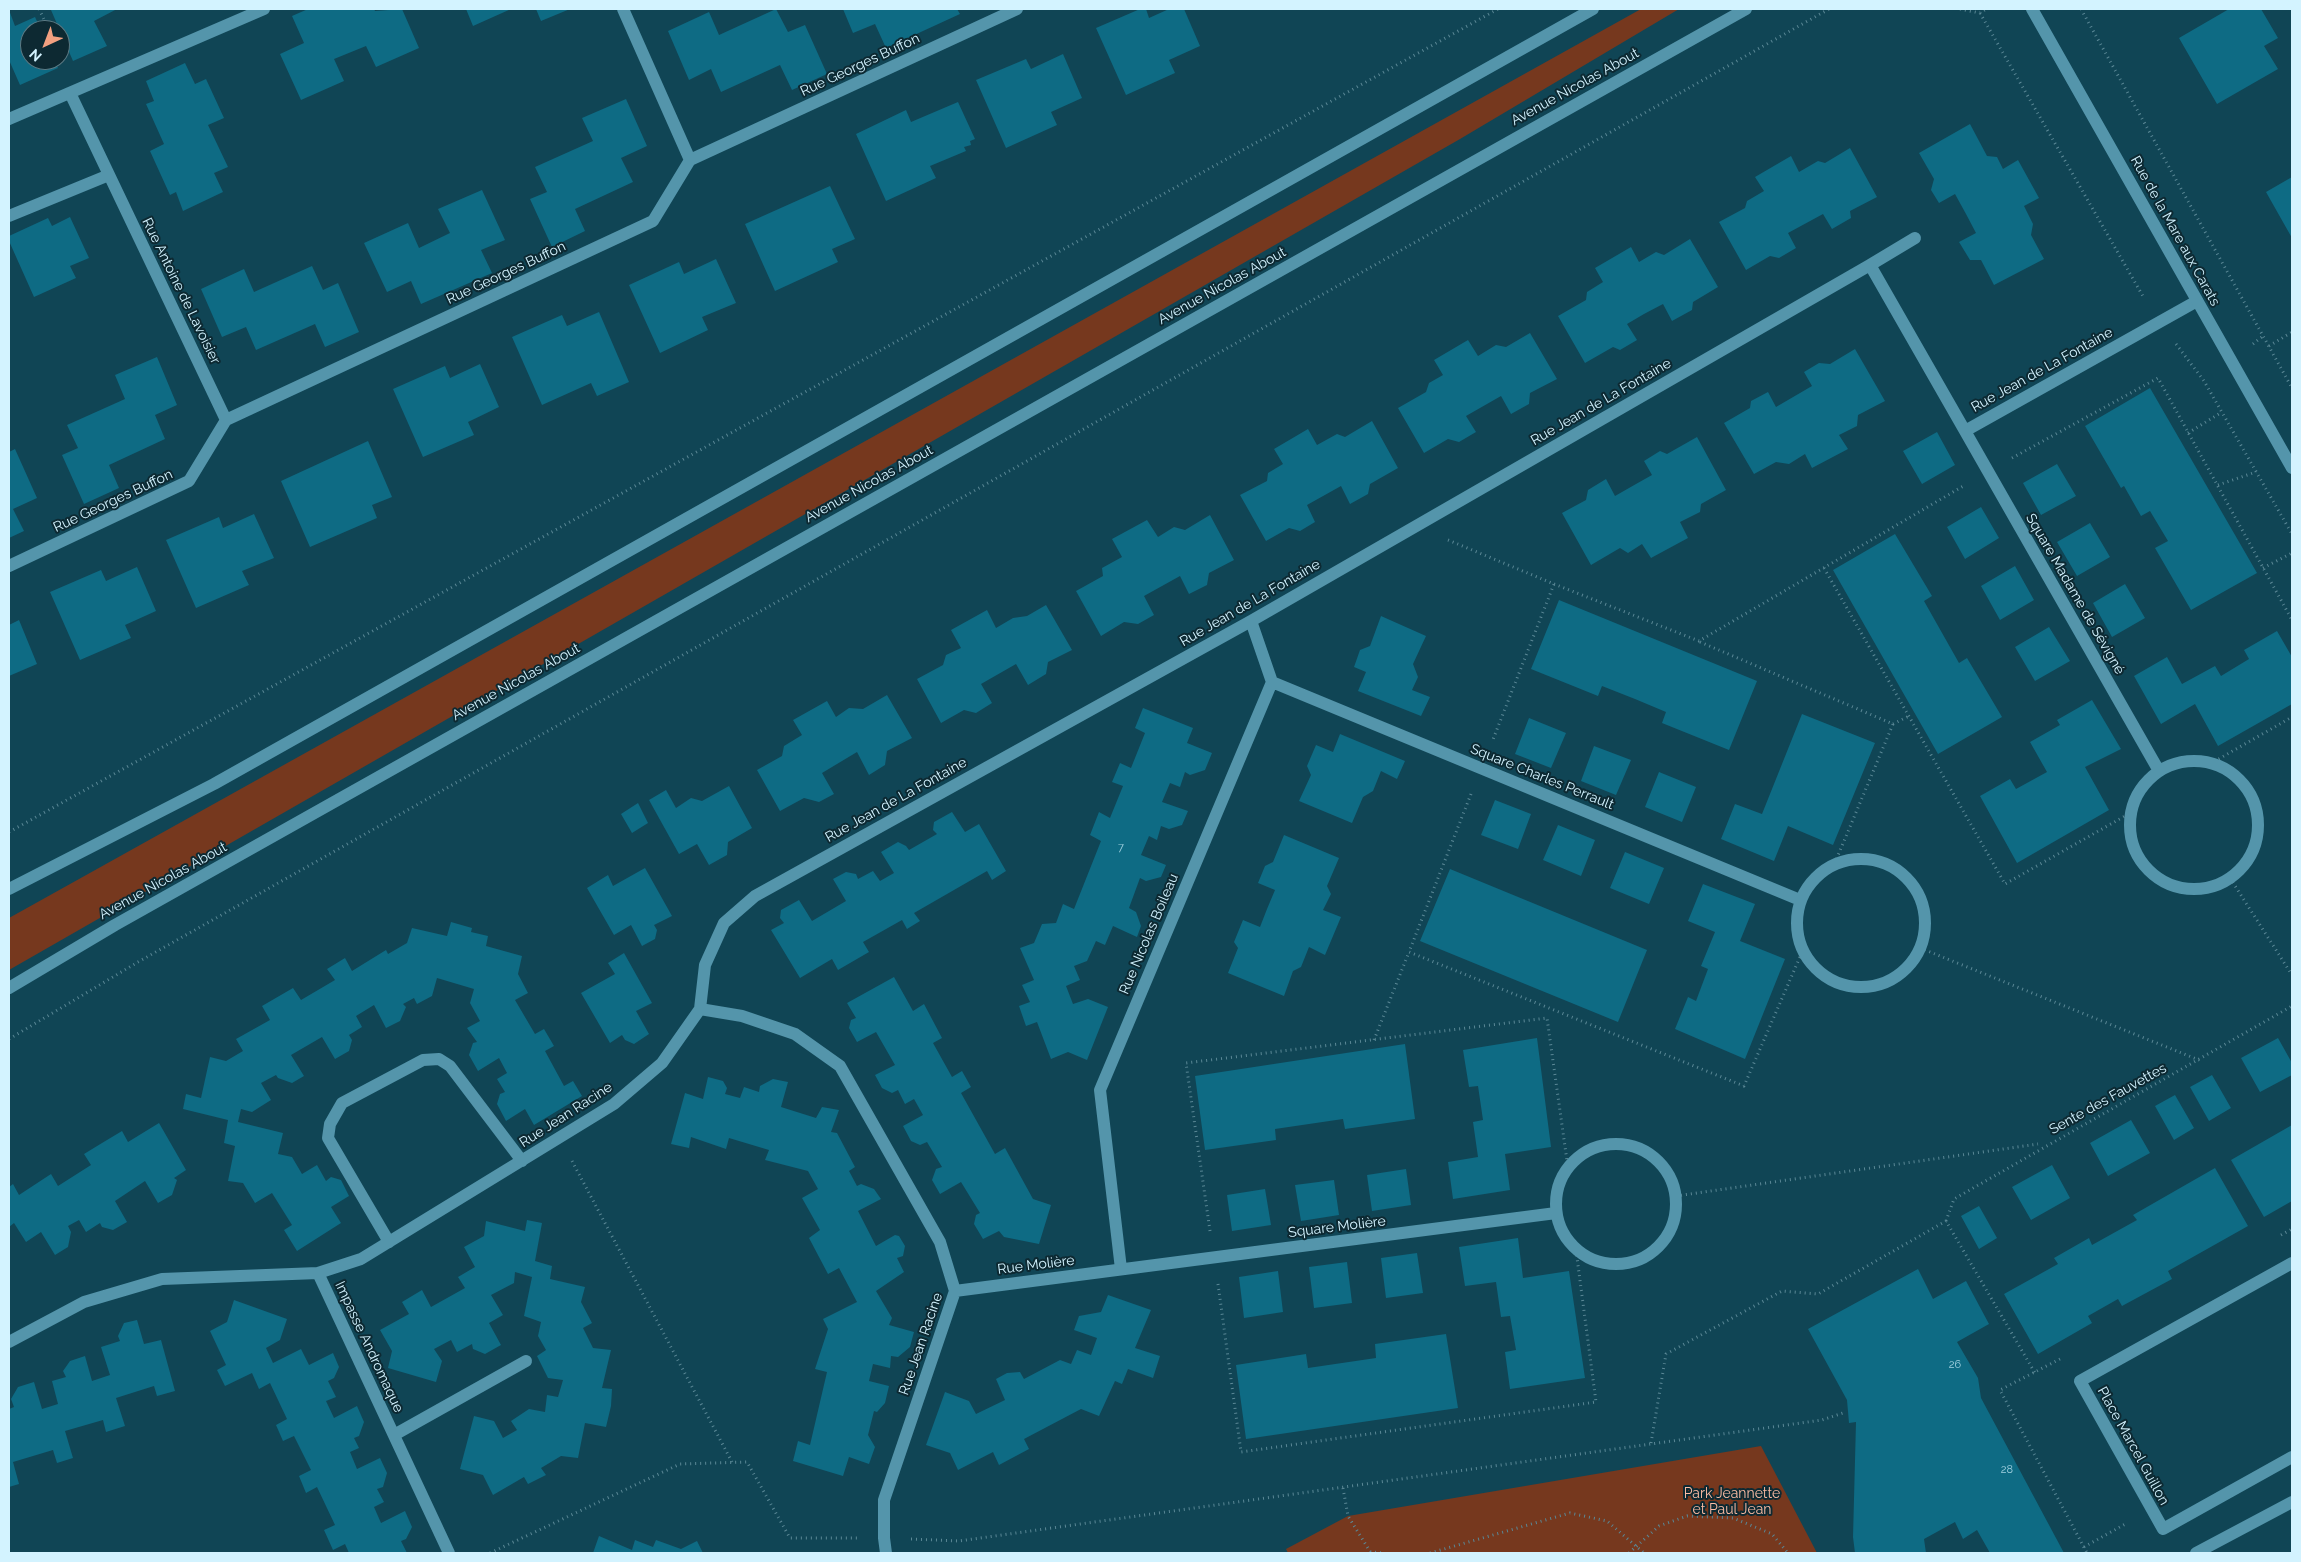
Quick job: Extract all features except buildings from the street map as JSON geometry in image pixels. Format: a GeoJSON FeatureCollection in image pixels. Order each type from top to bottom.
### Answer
{"type":"FeatureCollection","features":[{"type":"Feature","properties":{"kind":"street"},"geometry":{"type":"LineString","coordinates":[[9,120],[264,9]]}},
{"type":"Feature","properties":{"kind":"street"},"geometry":{"type":"LineString","coordinates":[[623,9],[690,160]]}},
{"type":"Feature","properties":{"kind":"street","name":"Rue Georges Buffon"},"geometry":{"type":"LineString","coordinates":[[9,566],[189,481],[226,420],[653,221],[690,160],[1018,9]]}},
{"type":"Feature","properties":{"kind":"street"},"geometry":{"type":"LineString","coordinates":[[9,889],[214,784],[1593,9]]}},
{"type":"Feature","properties":{"kind":"street","name":"Avenue Nicolas About"},"geometry":{"type":"LineString","coordinates":[[9,988],[133,915],[1746,9]]}},
{"type":"Feature","properties":{"kind":"street","name":"Rue de la Mare aux Carats"},"geometry":{"type":"LineString","coordinates":[[2032,9],[2292,468]]}},
{"type":"Feature","properties":{"kind":"street","name":"Rue Antoine de Lavoisier"},"geometry":{"type":"LineString","coordinates":[[70,92],[226,420]]}},
{"type":"Feature","properties":{"kind":"street"},"geometry":{"type":"LineString","coordinates":[[9,216],[109,174]]}},
{"type":"Feature","properties":{"kind":"street","name":"Rue Jean de La Fontaine"},"geometry":{"type":"LineString","coordinates":[[700,1009],[705,965],[724,923],[755,896],[1251,621],[1915,238]]}},
{"type":"Feature","properties":{"kind":"street","name":"Rue Jean de La Fontaine"},"geometry":{"type":"LineString","coordinates":[[1870,265],[1966,431],[2196,301]]}},
{"type":"Feature","properties":{"kind":"street","name":"Square Madame de Sévigné"},"geometry":{"type":"LineString","coordinates":[[1966,431],[2159,771]]}},
{"type":"Feature","properties":{"kind":"street"},"geometry":{"type":"LineString","coordinates":[[1251,621],[1272,682]]}},
{"type":"Feature","properties":{"kind":"street","name":"Square Charles Perrault"},"geometry":{"type":"LineString","coordinates":[[1272,682],[1800,900]]}},
{"type":"Feature","properties":{"kind":"street","name":"Rue Nicolas Boileau"},"geometry":{"type":"LineString","coordinates":[[1121,1270],[1100,1090],[1272,682]]}},
{"type":"Feature","properties":{"kind":"street"},"geometry":{"type":"LineString","coordinates":[[2202,760],[2210,764],[2224,767],[2241,781],[2254,799],[2259,821],[2256,844],[2246,863],[2230,878],[2211,887],[2191,889],[2172,885],[2154,875],[2141,860],[2132,842],[2130,821],[2134,802],[2144,784],[2159,771],[2180,762],[2202,760]]}},
{"type":"Feature","properties":{"kind":"street"},"geometry":{"type":"LineString","coordinates":[[1856,859],[1877,861],[1897,870],[1913,886],[1922,906],[1925,928],[1920,948],[1908,967],[1890,980],[1869,987],[1848,986],[1827,978],[1810,963],[1803,950],[1796,922],[1800,900],[1808,886],[1834,864],[1856,859]]}},
{"type":"Feature","properties":{"kind":"street","name":"Rue Jean Racine"},"geometry":{"type":"LineString","coordinates":[[9,1342],[84,1302],[162,1279],[318,1273],[361,1259],[614,1104],[662,1063],[700,1009],[742,1016],[795,1034],[840,1066],[940,1242],[955,1291],[884,1500],[886,1553]]}},
{"type":"Feature","properties":{"kind":"street"},"geometry":{"type":"LineString","coordinates":[[389,1242],[328,1138],[330,1124],[342,1103],[423,1060],[439,1059],[450,1066],[522,1162]]}},
{"type":"Feature","properties":{"kind":"street"},"geometry":{"type":"LineString","coordinates":[[1608,1144],[1627,1144],[1645,1150],[1660,1162],[1671,1178],[1676,1196],[1676,1217],[1668,1236],[1654,1252],[1636,1262],[1615,1265],[1594,1261],[1576,1250],[1563,1233],[1556,1213],[1556,1195],[1562,1176],[1568,1168],[1574,1160],[1590,1150],[1608,1144]]}},
{"type":"Feature","properties":{"kind":"street","name":"Square Molière"},"geometry":{"type":"LineString","coordinates":[[1121,1270],[1556,1213]]}},
{"type":"Feature","properties":{"kind":"street","name":"Place Marcel Guillon"},"geometry":{"type":"LineString","coordinates":[[2292,1263],[2080,1381],[2163,1529],[2292,1458]]}},
{"type":"Feature","properties":{"kind":"street","name":"Rue Molière"},"geometry":{"type":"LineString","coordinates":[[955,1291],[1121,1270]]}},
{"type":"Feature","properties":{"kind":"street","name":"Impasse Andromaque"},"geometry":{"type":"LineString","coordinates":[[318,1273],[449,1553]]}},
{"type":"Feature","properties":{"kind":"street","name":"Impasse Andromaque"},"geometry":{"type":"LineString","coordinates":[[394,1434],[526,1361]]}},
{"type":"Feature","properties":{"kind":"street"},"geometry":{"type":"LineString","coordinates":[[2196,1553],[2292,1502]]}},
{"type":"Feature","properties":{"kind":"path"},"geometry":{"type":"LineString","coordinates":[[9,832],[1498,9]]}},
{"type":"Feature","properties":{"kind":"path"},"geometry":{"type":"LineString","coordinates":[[9,1039],[138,962],[1829,9]]}},
{"type":"Feature","properties":{"kind":"path"},"geometry":{"type":"LineString","coordinates":[[1960,9],[1980,12],[1986,9]]}},
{"type":"Feature","properties":{"kind":"path"},"geometry":{"type":"LineString","coordinates":[[2081,9],[2292,388]]}},
{"type":"Feature","properties":{"kind":"path"},"geometry":{"type":"LineString","coordinates":[[1980,12],[2158,322],[2204,381],[2292,534]]}},
{"type":"Feature","properties":{"kind":"path"},"geometry":{"type":"LineString","coordinates":[[2269,346],[2292,332]]}},
{"type":"Feature","properties":{"kind":"path"},"geometry":{"type":"LineString","coordinates":[[1700,641],[1988,471],[2158,378],[2292,620]]}},
{"type":"Feature","properties":{"kind":"path"},"geometry":{"type":"LineString","coordinates":[[2188,433],[2222,412]]}},
{"type":"Feature","properties":{"kind":"path"},"geometry":{"type":"LineString","coordinates":[[2218,485],[2256,472]]}},
{"type":"Feature","properties":{"kind":"path"},"geometry":{"type":"LineString","coordinates":[[1415,526],[1554,584],[1700,641],[1893,724]]}},
{"type":"Feature","properties":{"kind":"path"},"geometry":{"type":"LineString","coordinates":[[2263,568],[2292,553]]}},
{"type":"Feature","properties":{"kind":"path"},"geometry":{"type":"LineString","coordinates":[[1824,568],[2005,884],[2132,812]]}},
{"type":"Feature","properties":{"kind":"path"},"geometry":{"type":"LineString","coordinates":[[1374,1040],[1554,584]]}},
{"type":"Feature","properties":{"kind":"path"},"geometry":{"type":"LineString","coordinates":[[1834,864],[1893,724],[1909,716]]}},
{"type":"Feature","properties":{"kind":"path"},"geometry":{"type":"LineString","coordinates":[[2210,764],[2292,717]]}},
{"type":"Feature","properties":{"kind":"path"},"geometry":{"type":"LineString","coordinates":[[2230,878],[2292,975]]}},
{"type":"Feature","properties":{"kind":"path"},"geometry":{"type":"LineString","coordinates":[[1920,948],[2199,1060]]}},
{"type":"Feature","properties":{"kind":"path"},"geometry":{"type":"LineString","coordinates":[[1409,952],[1744,1086],[1803,950]]}},
{"type":"Feature","properties":{"kind":"path","name":"Sente des Fauvettes"},"geometry":{"type":"LineString","coordinates":[[1946,1221],[1954,1199],[2292,1006]]}},
{"type":"Feature","properties":{"kind":"path"},"geometry":{"type":"LineString","coordinates":[[1550,1009],[1547,1018],[1568,1168]]}},
{"type":"Feature","properties":{"kind":"path"},"geometry":{"type":"LineString","coordinates":[[1547,1018],[1186,1063],[1241,1452],[1596,1402],[1576,1250]]}},
{"type":"Feature","properties":{"kind":"path"},"geometry":{"type":"LineString","coordinates":[[560,1138],[732,1463]]}},
{"type":"Feature","properties":{"kind":"path"},"geometry":{"type":"LineString","coordinates":[[1676,1196],[2038,1144]]}},
{"type":"Feature","properties":{"kind":"path"},"geometry":{"type":"LineString","coordinates":[[1652,1443],[1666,1354],[1782,1291],[1818,1294],[1946,1221],[2034,1373]]}},
{"type":"Feature","properties":{"kind":"path"},"geometry":{"type":"LineString","coordinates":[[2000,1390],[2087,1553]]}},
{"type":"Feature","properties":{"kind":"path"},"geometry":{"type":"LineString","coordinates":[[490,1553],[680,1464],[747,1462],[790,1538],[884,1538],[958,1542],[1822,1420],[1843,1413]]}},
{"type":"Feature","properties":{"kind":"path"},"geometry":{"type":"LineString","coordinates":[[1343,1488],[1348,1516],[1370,1553],[1384,1553]]}},
{"type":"Feature","properties":{"kind":"path"},"geometry":{"type":"LineString","coordinates":[[2084,1547],[2152,1509]]}},
{"type":"Feature","properties":{"kind":"path"},"geometry":{"type":"LineString","coordinates":[[1430,1553],[1570,1512],[1607,1520],[1644,1553]]}},
{"type":"Feature","properties":{"kind":"path"},"geometry":{"type":"LineString","coordinates":[[1629,1553],[1659,1526],[1687,1516],[1733,1518],[1772,1534],[1788,1553]]}},
{"type":"Feature","properties":{"kind":"green space"},"geometry":{"type":"Polygon","coordinates":[[[1641,9],[1679,9],[1460,139],[9,970],[9,918],[1641,9]]]}},
{"type":"Feature","properties":{"kind":"green space","name":"Park Jeannette et Paul Jean"},"geometry":{"type":"Polygon","coordinates":[[[1761,1446],[1817,1553],[1288,1553],[1286,1549],[1348,1516],[1761,1446]]]}}]}
